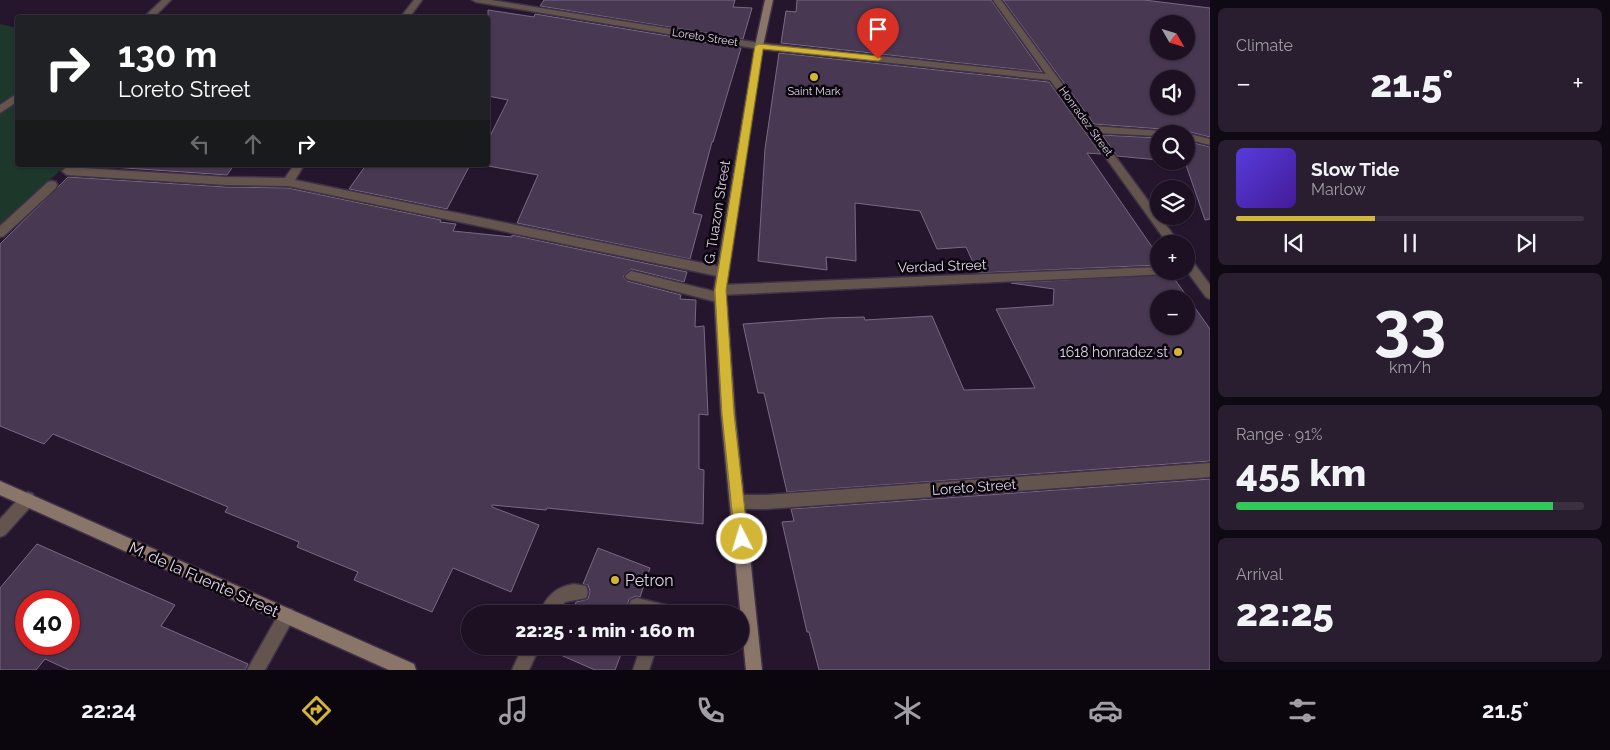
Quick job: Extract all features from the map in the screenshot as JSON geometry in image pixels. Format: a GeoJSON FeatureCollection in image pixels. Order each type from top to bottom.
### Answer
{"type":"FeatureCollection","features":[{"type":"Feature","properties":{"kind":"street"},"geometry":{"type":"LineString","coordinates":[[150,15],[167,0]]}},
{"type":"Feature","properties":{"kind":"street"},"geometry":{"type":"LineString","coordinates":[[406,15],[418,0]]}},
{"type":"Feature","properties":{"kind":"street","name":"Loreto Street"},"geometry":{"type":"LineString","coordinates":[[476,0],[759,46],[1055,78]]}},
{"type":"Feature","properties":{"kind":"street","name":"G. Tuazon Street"},"geometry":{"type":"LineString","coordinates":[[744,605],[738,502],[728,414],[721,294],[722,272],[759,46],[769,0]]}},
{"type":"Feature","properties":{"kind":"street","name":"Honradez Street"},"geometry":{"type":"LineString","coordinates":[[997,0],[1168,235]]}},
{"type":"Feature","properties":{"kind":"street"},"geometry":{"type":"LineString","coordinates":[[0,110],[15,98]]}},
{"type":"Feature","properties":{"kind":"street"},"geometry":{"type":"LineString","coordinates":[[1092,129],[1150,133]]}},
{"type":"Feature","properties":{"kind":"street"},"geometry":{"type":"LineString","coordinates":[[1195,138],[1210,142]]}},
{"type":"Feature","properties":{"kind":"street"},"geometry":{"type":"LineString","coordinates":[[288,182],[299,167]]}},
{"type":"Feature","properties":{"kind":"street"},"geometry":{"type":"LineString","coordinates":[[68,171],[226,181],[288,182],[722,272]]}},
{"type":"Feature","properties":{"kind":"street"},"geometry":{"type":"LineString","coordinates":[[0,233],[52,185]]}},
{"type":"Feature","properties":{"kind":"street"},"geometry":{"type":"LineString","coordinates":[[1195,270],[1210,275]]}},
{"type":"Feature","properties":{"kind":"street","name":"Verdad Street"},"geometry":{"type":"LineString","coordinates":[[630,276],[721,294],[1150,272]]}},
{"type":"Feature","properties":{"kind":"street"},"geometry":{"type":"LineString","coordinates":[[1195,276],[1210,294]]}},
{"type":"Feature","properties":{"kind":"street","name":"Loreto Street"},"geometry":{"type":"LineString","coordinates":[[738,502],[776,502],[1210,470]]}},
{"type":"Feature","properties":{"kind":"street","name":"M. de la Fuente Street"},"geometry":{"type":"LineString","coordinates":[[0,488],[408,670]]}},
{"type":"Feature","properties":{"kind":"street"},"geometry":{"type":"LineString","coordinates":[[0,530],[28,499]]}},
{"type":"Feature","properties":{"kind":"street"},"geometry":{"type":"LineString","coordinates":[[553,605],[557,598],[567,592],[580,592]]}},
{"type":"Feature","properties":{"kind":"street"},"geometry":{"type":"LineString","coordinates":[[255,670],[266,656],[287,616]]}},
{"type":"Feature","properties":{"kind":"street","name":"G. Tuazon Street"},"geometry":{"type":"LineString","coordinates":[[749,647],[754,670]]}},
{"type":"Feature","properties":{"kind":"street"},"geometry":{"type":"LineString","coordinates":[[520,670],[528,655]]}},
{"type":"Feature","properties":{"kind":"street"},"geometry":{"type":"LineString","coordinates":[[641,670],[646,655]]}},
{"type":"Feature","properties":{"kind":"green space"},"geometry":{"type":"Polygon","coordinates":[[[0,24],[15,28],[15,167],[64,167],[0,226],[0,24]]]}},
{"type":"Feature","properties":{"kind":"building"},"geometry":{"type":"Polygon","coordinates":[[[544,0],[735,0],[733,7],[752,8],[743,39],[540,6],[544,0]]]}},
{"type":"Feature","properties":{"kind":"building"},"geometry":{"type":"Polygon","coordinates":[[[797,0],[991,0],[1042,72],[781,43],[786,11],[796,12],[797,0]]]}},
{"type":"Feature","properties":{"kind":"building"},"geometry":{"type":"Polygon","coordinates":[[[1003,0],[1144,0],[1210,8],[1210,137],[1195,133],[1195,125],[1150,125],[1150,128],[1094,124],[1003,0]]]}},
{"type":"Feature","properties":{"kind":"building"},"geometry":{"type":"Polygon","coordinates":[[[488,10],[534,17],[535,14],[741,48],[712,142],[693,213],[702,215],[690,259],[517,223],[538,175],[490,166],[490,136],[508,100],[490,96],[490,15],[488,15],[488,10]]]}},
{"type":"Feature","properties":{"kind":"building"},"geometry":{"type":"Polygon","coordinates":[[[779,53],[1049,82],[1101,154],[1087,153],[1150,244],[1150,265],[978,273],[966,247],[937,249],[920,211],[855,203],[856,261],[826,257],[827,270],[758,261],[765,149],[779,53]]]}},
{"type":"Feature","properties":{"kind":"building"},"geometry":{"type":"Polygon","coordinates":[[[1102,135],[1150,138],[1150,159],[1117,156],[1102,135]]]}},
{"type":"Feature","properties":{"kind":"building"},"geometry":{"type":"Polygon","coordinates":[[[1195,143],[1210,147],[1210,219],[1205,220],[1195,191],[1195,180],[1191,180],[1188,170],[1195,170],[1195,143]]]}},
{"type":"Feature","properties":{"kind":"building"},"geometry":{"type":"Polygon","coordinates":[[[111,167],[233,167],[227,175],[111,167]]]}},
{"type":"Feature","properties":{"kind":"building"},"geometry":{"type":"Polygon","coordinates":[[[365,167],[469,167],[447,209],[349,189],[365,167]]]}},
{"type":"Feature","properties":{"kind":"building"},"geometry":{"type":"Polygon","coordinates":[[[68,177],[226,187],[288,188],[441,220],[440,222],[456,224],[453,231],[512,237],[512,235],[687,272],[684,282],[631,269],[623,276],[627,281],[681,295],[680,299],[696,300],[695,327],[704,326],[708,415],[699,414],[699,469],[704,470],[703,524],[547,508],[546,510],[492,505],[492,507],[539,525],[511,592],[453,568],[432,612],[354,580],[358,572],[297,547],[299,542],[225,512],[228,507],[53,434],[44,444],[0,426],[0,244],[68,177]]]}},
{"type":"Feature","properties":{"kind":"building"},"geometry":{"type":"Polygon","coordinates":[[[1150,275],[1150,280],[1175,280],[1182,290],[1150,290],[1150,335],[1195,335],[1195,308],[1210,329],[1210,461],[787,492],[764,393],[758,393],[743,324],[827,318],[864,317],[865,320],[932,316],[964,390],[1035,388],[996,309],[1053,305],[1054,289],[1011,283],[1150,275]]]}},
{"type":"Feature","properties":{"kind":"building"},"geometry":{"type":"Polygon","coordinates":[[[1210,479],[1210,670],[819,670],[809,632],[807,632],[782,522],[794,521],[791,509],[1210,479]]]}},
{"type":"Feature","properties":{"kind":"building"},"geometry":{"type":"Polygon","coordinates":[[[37,544],[175,605],[161,626],[248,664],[245,670],[69,670],[45,659],[36,670],[0,670],[0,588],[37,544]]]}},
{"type":"Feature","properties":{"kind":"building","name":"Petron"},"geometry":{"type":"Polygon","coordinates":[[[598,548],[650,568],[640,597],[636,596],[629,599],[628,605],[575,605],[576,602],[588,599],[590,591],[588,585],[583,584],[598,548]]]}},
{"type":"Feature","properties":{"kind":"building"},"geometry":{"type":"Polygon","coordinates":[[[561,655],[621,655],[615,670],[595,670],[561,655]]]}},
{"type":"Feature","properties":{"kind":"place","name":"Saint Mark"},"geometry":{"type":"Point","coordinates":[814,77]}},
{"type":"Feature","properties":{"kind":"place","name":"1618 honradez st"},"geometry":{"type":"Point","coordinates":[1178,352]}},
{"type":"Feature","properties":{"kind":"place","name":"Petron"},"geometry":{"type":"Point","coordinates":[615,580]}},
{"type":"Feature","properties":{"kind":"route"},"geometry":{"type":"LineString","coordinates":[[742,539],[728,414],[720,290],[759,46],[878,59]]}}]}
